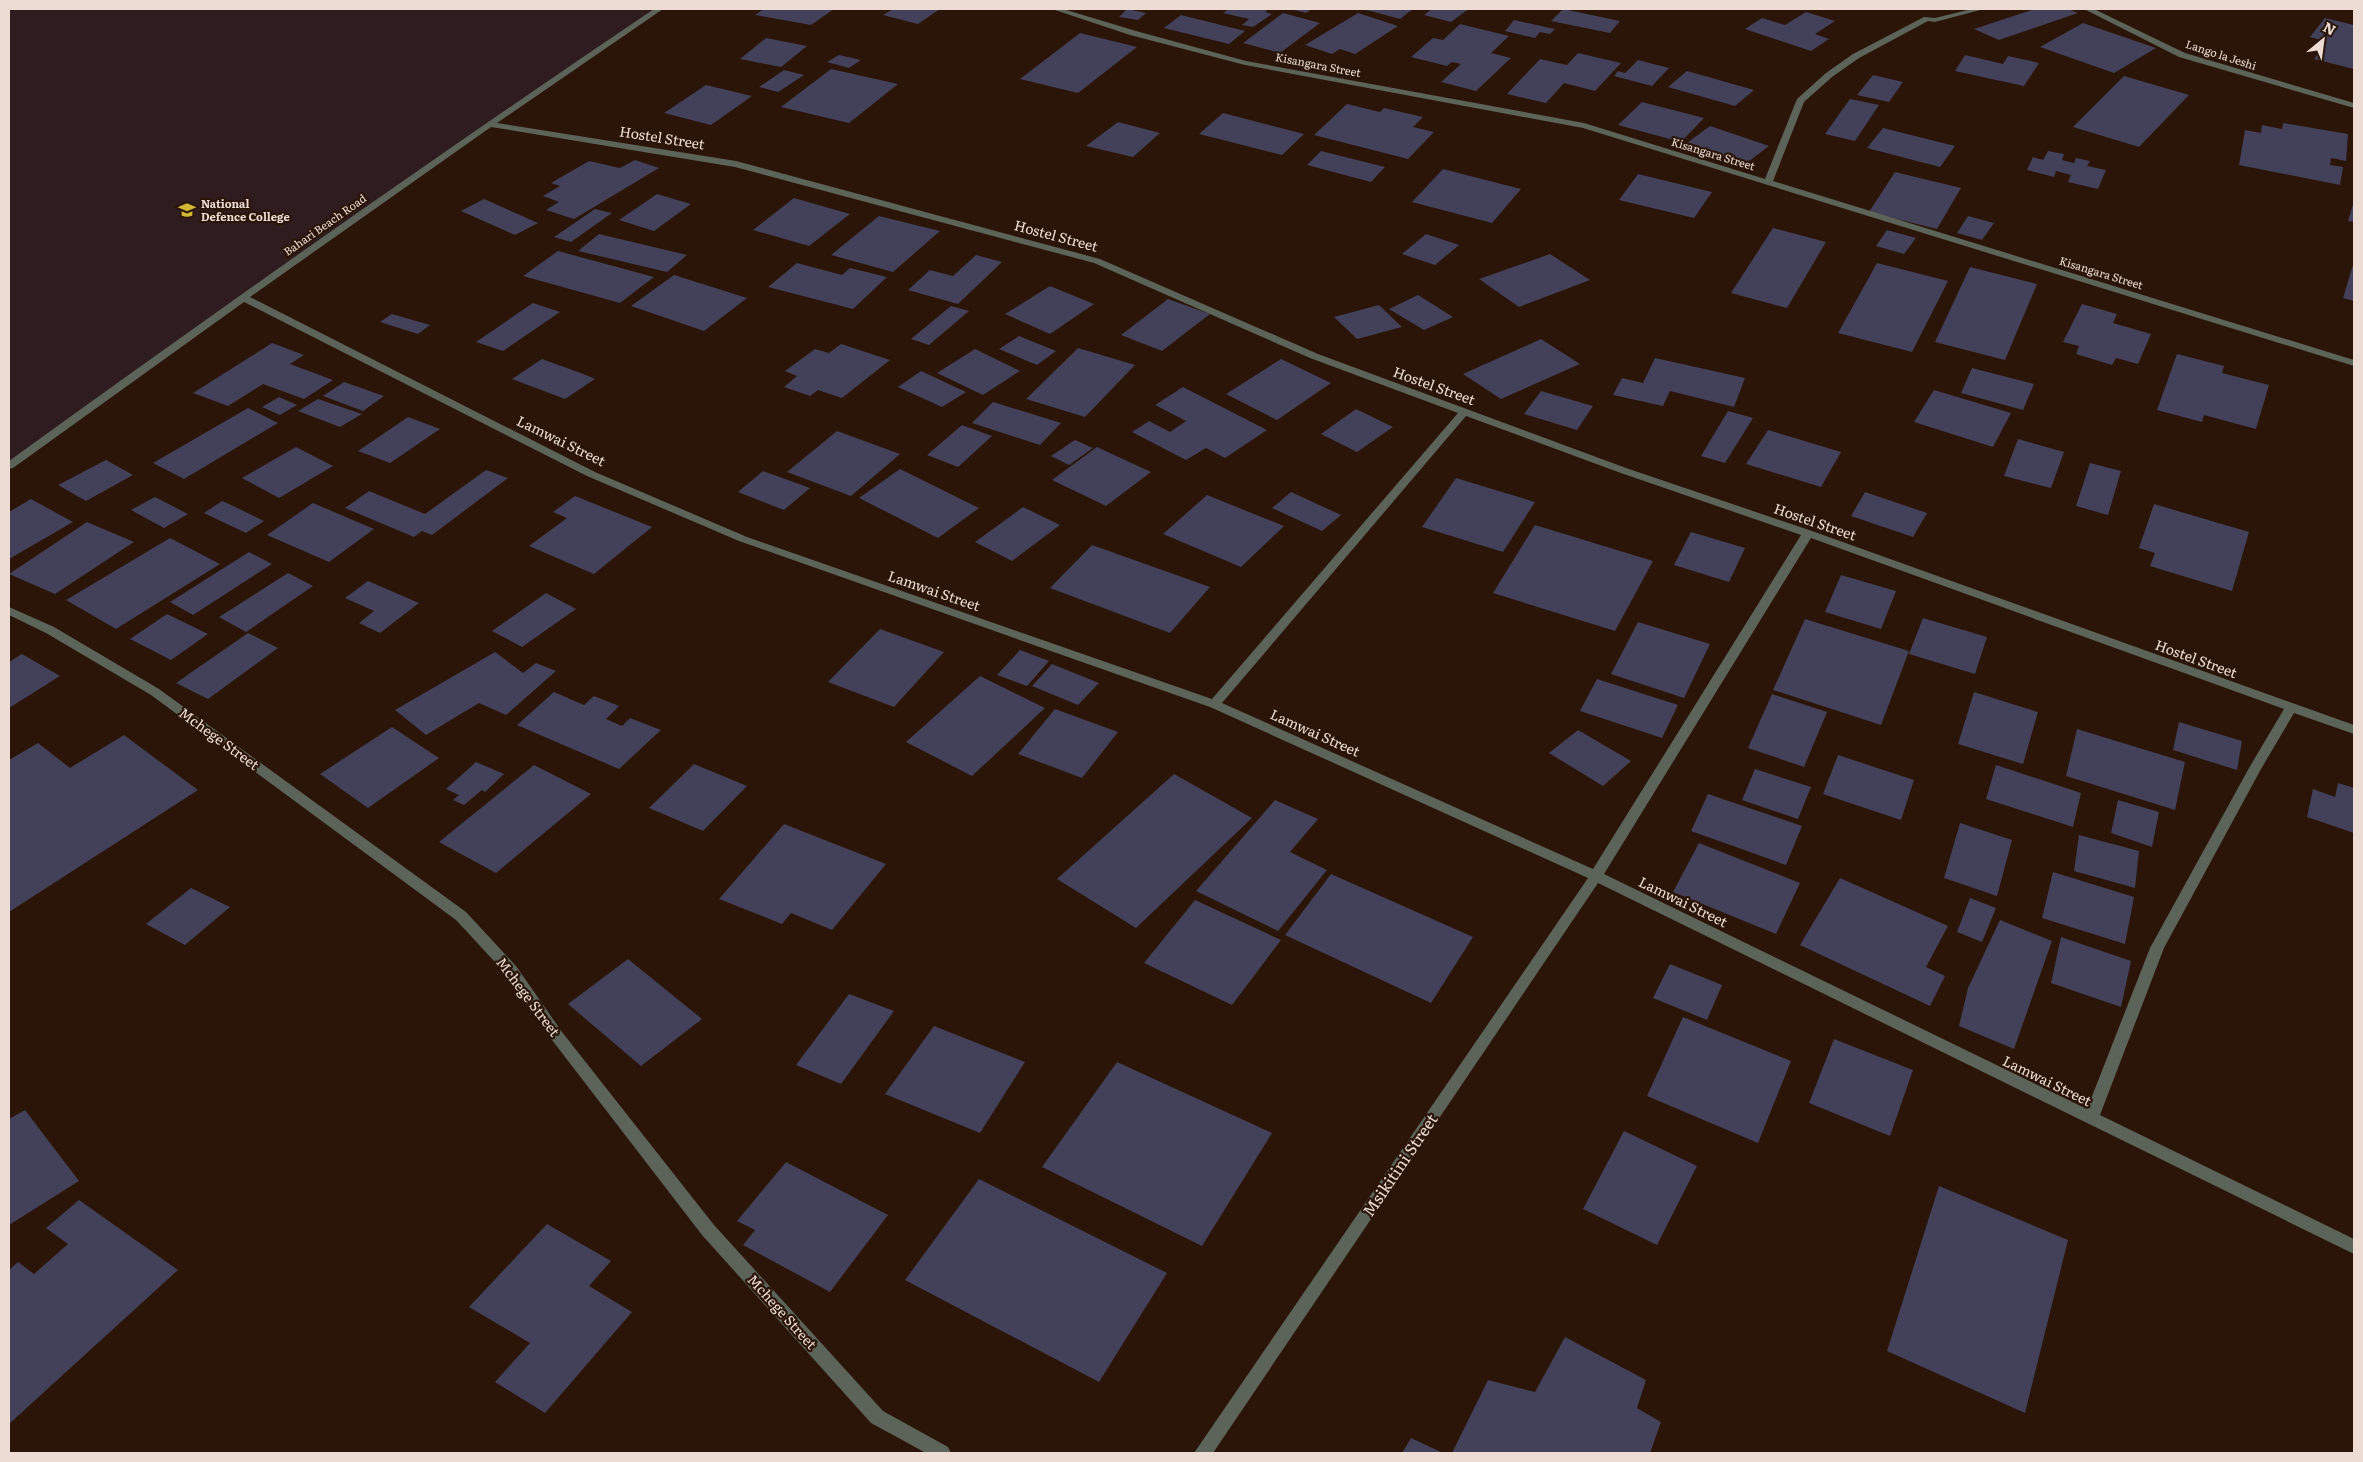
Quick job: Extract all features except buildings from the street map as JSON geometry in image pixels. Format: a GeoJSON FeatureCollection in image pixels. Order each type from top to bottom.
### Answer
{"type":"FeatureCollection","features":[{"type":"Feature","properties":{"kind":"street","name":"Bahari Beach Road"},"geometry":{"type":"LineString","coordinates":[[9,466],[242,296],[659,9]]}},
{"type":"Feature","properties":{"kind":"street","name":"Kisangara Street"},"geometry":{"type":"LineString","coordinates":[[1056,9],[1133,34],[1245,63],[1584,126],[2354,363]]}},
{"type":"Feature","properties":{"kind":"street"},"geometry":{"type":"LineString","coordinates":[[1768,183],[1800,101],[1829,75],[1856,56],[1926,19],[1935,20],[1980,9]]}},
{"type":"Feature","properties":{"kind":"street","name":"Lango la Jeshi"},"geometry":{"type":"LineString","coordinates":[[2088,9],[2182,55],[2354,106]]}},
{"type":"Feature","properties":{"kind":"street","name":"Hostel Street"},"geometry":{"type":"LineString","coordinates":[[490,124],[736,164],[1098,262],[1314,356],[1464,412],[1622,470],[1808,533],[2354,730]]}},
{"type":"Feature","properties":{"kind":"street","name":"Lamwai Street"},"geometry":{"type":"LineString","coordinates":[[242,296],[591,474],[743,539],[1214,704],[1596,876],[2354,1247]]}},
{"type":"Feature","properties":{"kind":"street"},"geometry":{"type":"LineString","coordinates":[[1214,704],[1464,412]]}},
{"type":"Feature","properties":{"kind":"street","name":"Msikitini Street"},"geometry":{"type":"LineString","coordinates":[[1204,1453],[1596,876],[1808,533]]}},
{"type":"Feature","properties":{"kind":"street","name":"Mchege Street"},"geometry":{"type":"LineString","coordinates":[[9,611],[50,630],[156,692],[461,916],[512,970],[557,1036],[708,1230],[877,1417],[942,1453]]}},
{"type":"Feature","properties":{"kind":"street"},"geometry":{"type":"LineString","coordinates":[[2091,1119],[2157,948],[2255,768],[2291,708]]}},
{"type":"Feature","properties":{"kind":"shaded area","name":"National Defence College"},"geometry":{"type":"Polygon","coordinates":[[[9,9],[658,9],[554,79],[242,297],[9,466],[9,9]]]}},
{"type":"Feature","properties":{"kind":"place","name":"National Defence College"},"geometry":{"type":"Point","coordinates":[187,210]}}]}
